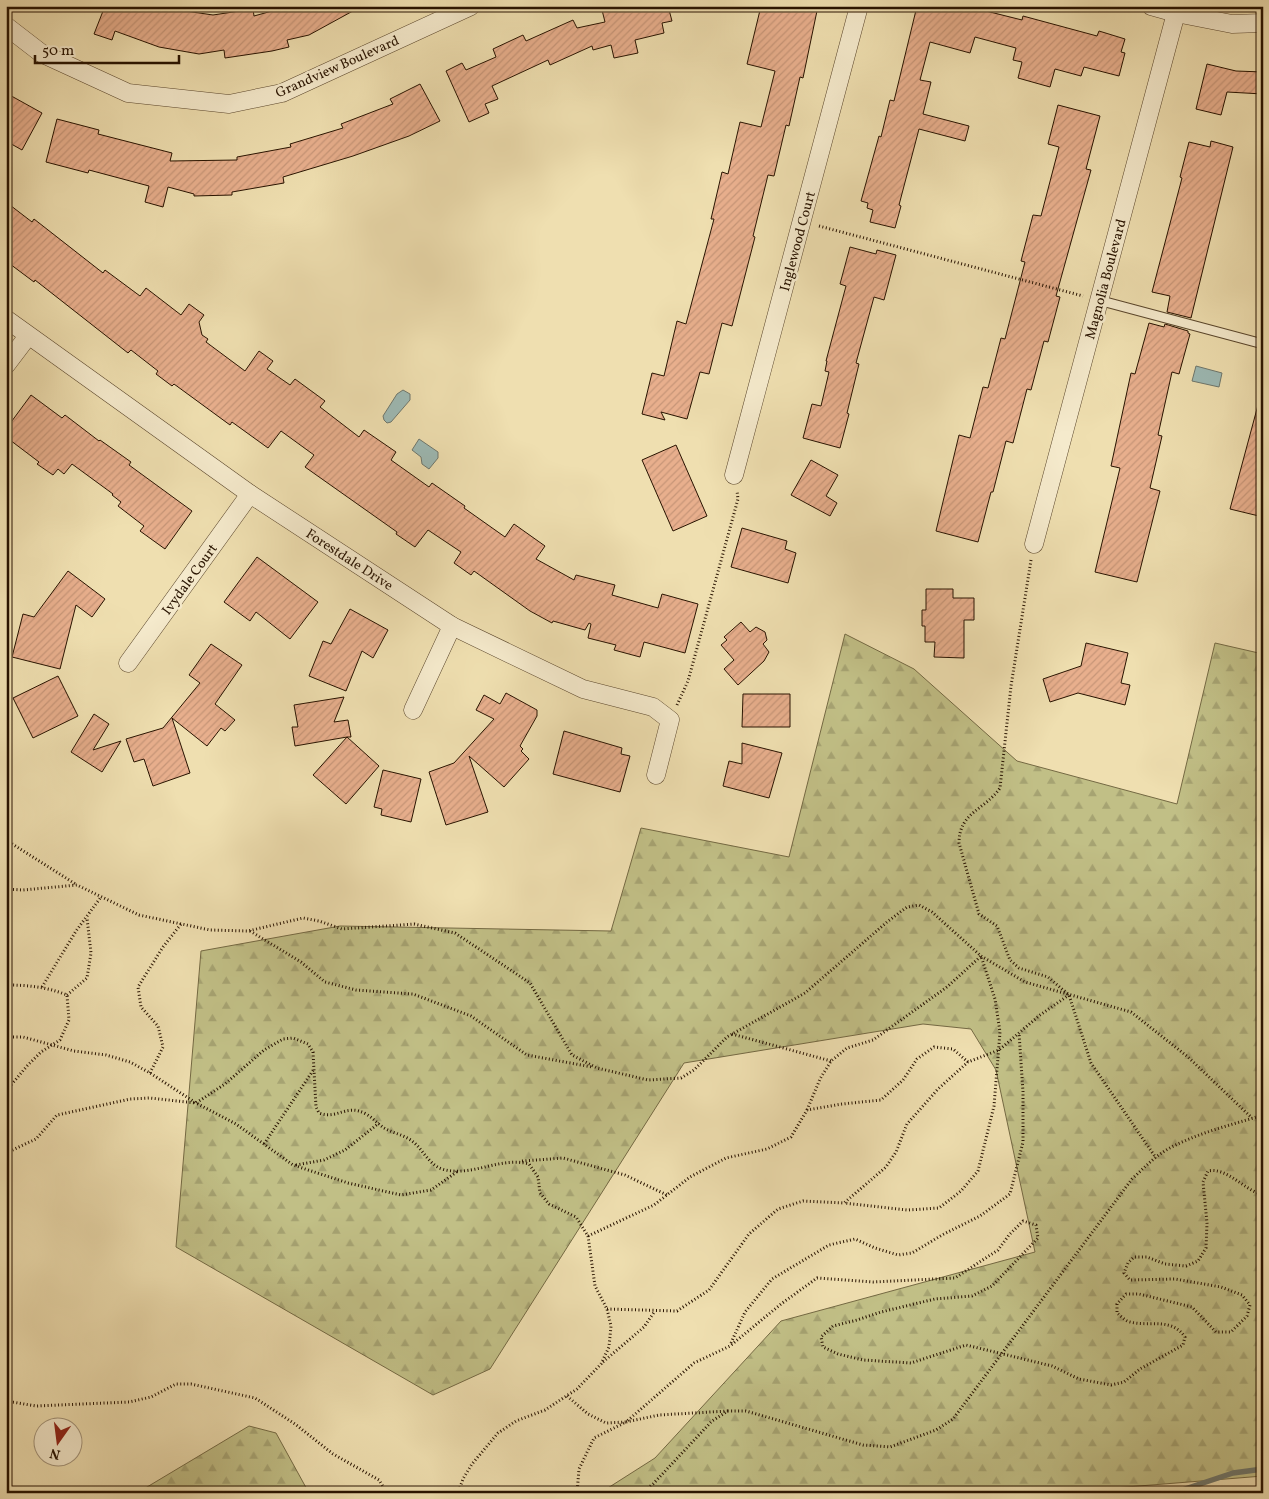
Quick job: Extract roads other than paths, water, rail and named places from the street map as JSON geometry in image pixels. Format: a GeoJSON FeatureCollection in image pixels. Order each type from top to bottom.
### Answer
{"type":"FeatureCollection","features":[{"type":"Feature","properties":{"kind":"street","name":"Grandview Boulevard"},"geometry":{"type":"LineString","coordinates":[[6,26],[40,54],[128,93],[229,104],[282,93],[471,6]]}},
{"type":"Feature","properties":{"kind":"street","name":"Inglewood Court"},"geometry":{"type":"LineString","coordinates":[[734,475],[859,6]]}},
{"type":"Feature","properties":{"kind":"street"},"geometry":{"type":"LineString","coordinates":[[1151,6],[1232,24],[1263,23]]}},
{"type":"Feature","properties":{"kind":"street","name":"Magnolia Boulevard"},"geometry":{"type":"LineString","coordinates":[[1034,544],[1176,13]]}},
{"type":"Feature","properties":{"kind":"street","name":"Forestdale Drive"},"geometry":{"type":"LineString","coordinates":[[6,319],[250,494],[452,626],[583,689],[653,706],[670,720],[656,776]]}},
{"type":"Feature","properties":{"kind":"street"},"geometry":{"type":"LineString","coordinates":[[6,365],[28,336]]}},
{"type":"Feature","properties":{"kind":"street","name":"Ivydale Court"},"geometry":{"type":"LineString","coordinates":[[128,664],[250,494]]}},
{"type":"Feature","properties":{"kind":"street"},"geometry":{"type":"LineString","coordinates":[[413,710],[452,626]]}},
{"type":"Feature","properties":{"kind":"lane"},"geometry":{"type":"LineString","coordinates":[[1098,300],[1263,344]]}},
{"type":"Feature","properties":{"kind":"water"},"geometry":{"type":"Polygon","coordinates":[[[1196,366],[1222,373],[1219,387],[1192,381],[1196,366]]]}},
{"type":"Feature","properties":{"kind":"water"},"geometry":{"type":"Polygon","coordinates":[[[403,390],[410,394],[410,400],[391,422],[387,423],[383,416],[397,394],[403,390]]]}},
{"type":"Feature","properties":{"kind":"water"},"geometry":{"type":"Polygon","coordinates":[[[419,439],[438,452],[438,458],[429,469],[422,464],[421,457],[412,450],[419,439]]]}},
{"type":"Feature","properties":{"kind":"waterway"},"geometry":{"type":"LineString","coordinates":[[1173,1493],[1233,1473],[1263,1469]]}}]}
